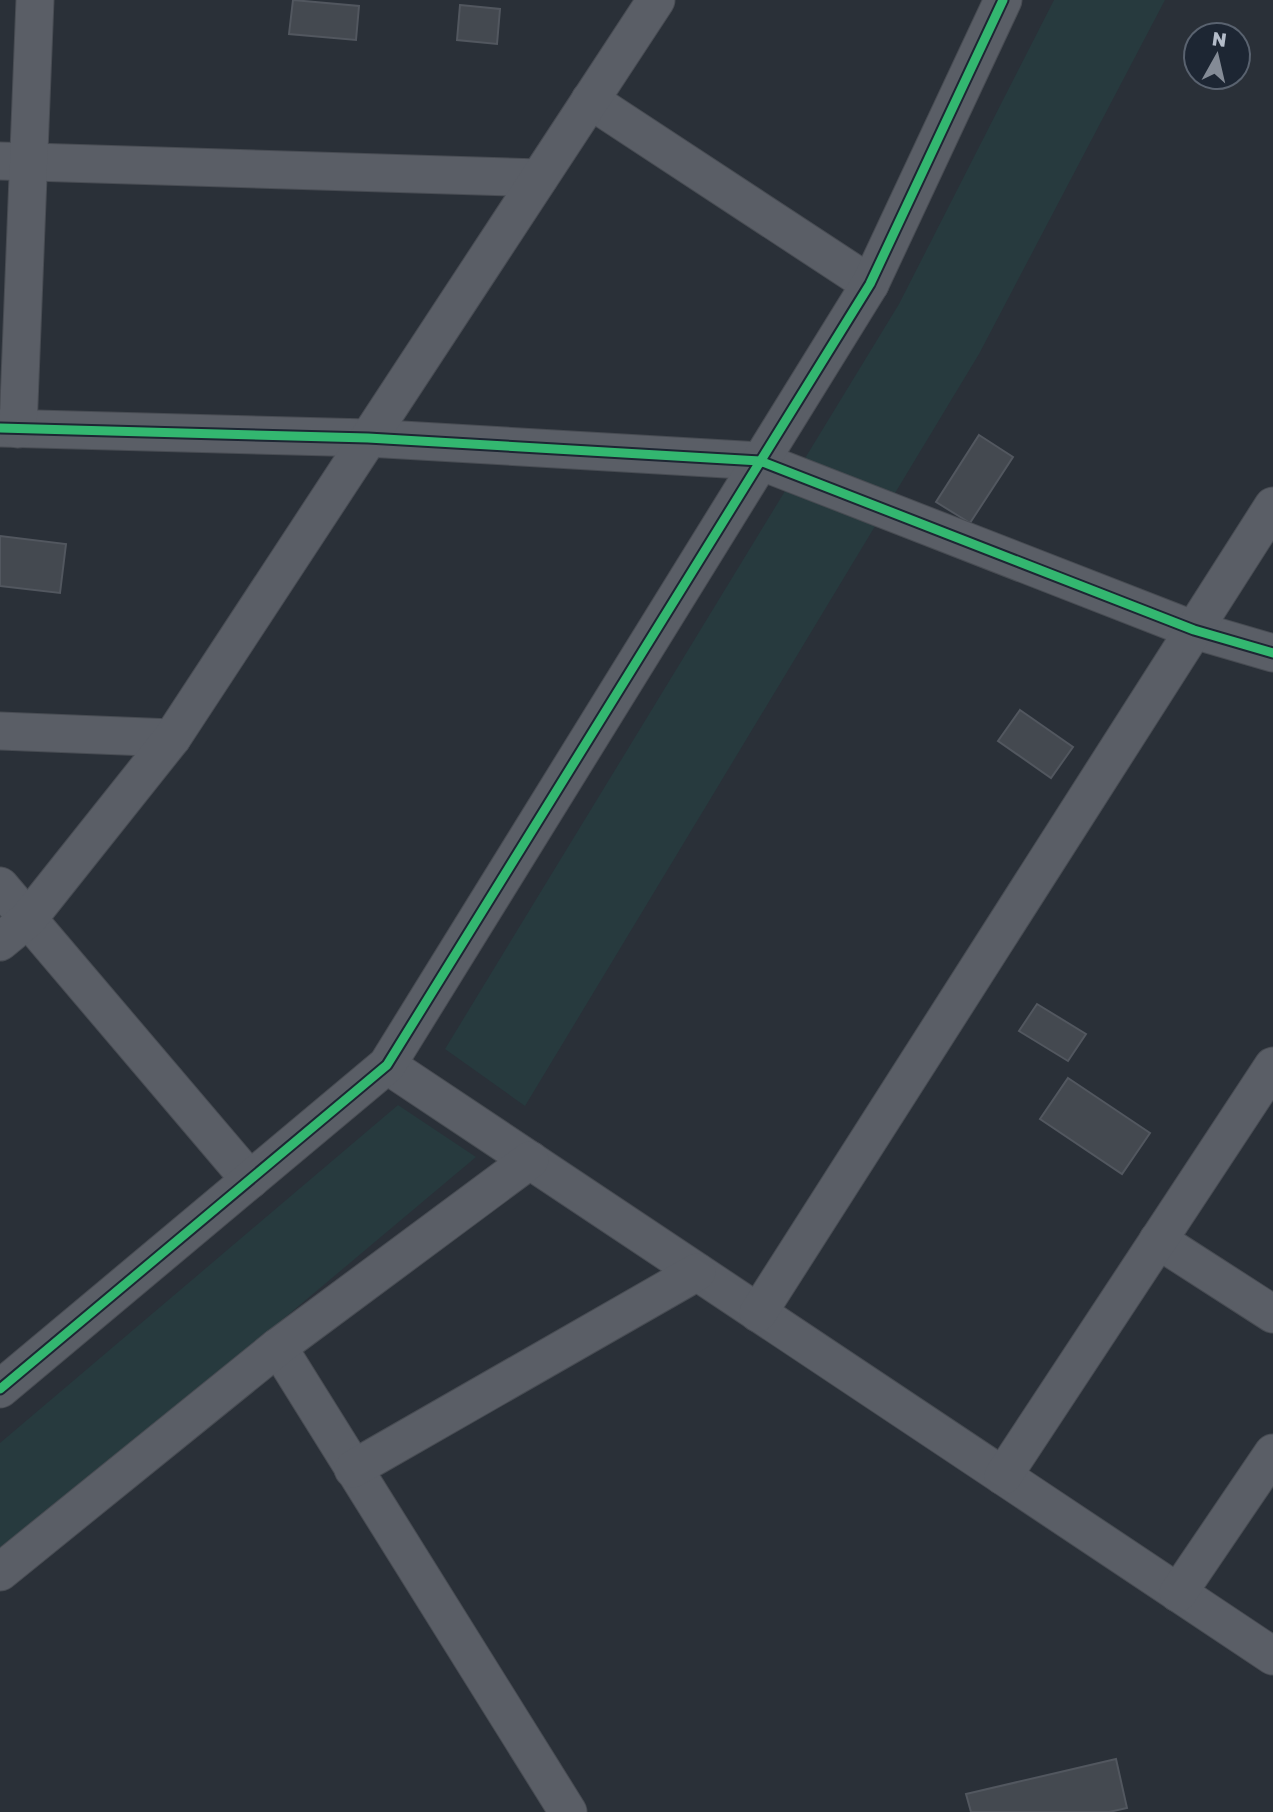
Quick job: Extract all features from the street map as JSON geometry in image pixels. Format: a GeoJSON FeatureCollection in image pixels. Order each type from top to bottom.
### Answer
{"type":"FeatureCollection","features":[{"type":"Feature","properties":{"kind":"street"},"geometry":{"type":"LineString","coordinates":[[35,0],[14,162],[9,428],[368,438],[760,461],[1194,629],[1273,653]]}},
{"type":"Feature","properties":{"kind":"street"},"geometry":{"type":"LineString","coordinates":[[0,942],[28,919],[172,738],[656,0]]}},
{"type":"Feature","properties":{"kind":"street"},"geometry":{"type":"LineString","coordinates":[[0,1389],[387,1065],[870,284],[1003,0]]}},
{"type":"Feature","properties":{"kind":"street"},"geometry":{"type":"LineString","coordinates":[[590,100],[870,284]]}},
{"type":"Feature","properties":{"kind":"street"},"geometry":{"type":"LineString","coordinates":[[14,162],[539,178]]}},
{"type":"Feature","properties":{"kind":"street"},"geometry":{"type":"LineString","coordinates":[[758,1313],[1273,506]]}},
{"type":"Feature","properties":{"kind":"street"},"geometry":{"type":"LineString","coordinates":[[0,731],[172,738]]}},
{"type":"Feature","properties":{"kind":"street"},"geometry":{"type":"LineString","coordinates":[[0,886],[250,1180]]}},
{"type":"Feature","properties":{"kind":"street"},"geometry":{"type":"LineString","coordinates":[[387,1065],[1273,1656]]}},
{"type":"Feature","properties":{"kind":"street"},"geometry":{"type":"LineString","coordinates":[[1003,1476],[1273,1066]]}},
{"type":"Feature","properties":{"kind":"street"},"geometry":{"type":"LineString","coordinates":[[0,1572],[278,1347],[530,1160]]}},
{"type":"Feature","properties":{"kind":"street"},"geometry":{"type":"LineString","coordinates":[[1158,1240],[1273,1314]]}},
{"type":"Feature","properties":{"kind":"street"},"geometry":{"type":"LineString","coordinates":[[354,1469],[697,1272]]}},
{"type":"Feature","properties":{"kind":"street"},"geometry":{"type":"LineString","coordinates":[[278,1347],[568,1812]]}},
{"type":"Feature","properties":{"kind":"street"},"geometry":{"type":"LineString","coordinates":[[1178,1593],[1273,1454]]}},
{"type":"Feature","properties":{"kind":"green space"},"geometry":{"type":"Polygon","coordinates":[[[1054,0],[1165,0],[979,354],[525,1106],[445,1049],[899,304],[1054,0]]]}},
{"type":"Feature","properties":{"kind":"green space"},"geometry":{"type":"Polygon","coordinates":[[[398,1105],[476,1157],[0,1557],[0,1443],[398,1105]]]}},
{"type":"Feature","properties":{"kind":"building"},"geometry":{"type":"Polygon","coordinates":[[[293,0],[359,6],[356,40],[289,34],[293,0]]]}},
{"type":"Feature","properties":{"kind":"building"},"geometry":{"type":"Polygon","coordinates":[[[460,5],[500,9],[497,44],[457,40],[460,5]]]}},
{"type":"Feature","properties":{"kind":"building"},"geometry":{"type":"Polygon","coordinates":[[[979,435],[1013,457],[970,523],[936,502],[979,435]]]}},
{"type":"Feature","properties":{"kind":"building"},"geometry":{"type":"Polygon","coordinates":[[[0,536],[66,544],[60,593],[0,586],[0,536]]]}},
{"type":"Feature","properties":{"kind":"building"},"geometry":{"type":"Polygon","coordinates":[[[1020,710],[1073,747],[1051,778],[998,741],[1020,710]]]}},
{"type":"Feature","properties":{"kind":"building"},"geometry":{"type":"Polygon","coordinates":[[[1037,1004],[1086,1034],[1068,1061],[1019,1031],[1037,1004]]]}},
{"type":"Feature","properties":{"kind":"building"},"geometry":{"type":"Polygon","coordinates":[[[1068,1078],[1150,1133],[1122,1174],[1040,1119],[1068,1078]]]}},
{"type":"Feature","properties":{"kind":"building"},"geometry":{"type":"Polygon","coordinates":[[[1116,1759],[1127,1808],[1109,1812],[971,1812],[966,1794],[1116,1759]]]}},
{"type":"Feature","properties":{"kind":"cycle path"},"geometry":{"type":"LineString","coordinates":[[0,1389],[387,1065],[870,284],[1003,0]]}},
{"type":"Feature","properties":{"kind":"cycle path"},"geometry":{"type":"LineString","coordinates":[[0,428],[368,438],[760,461],[1194,630],[1273,653]]}}]}
